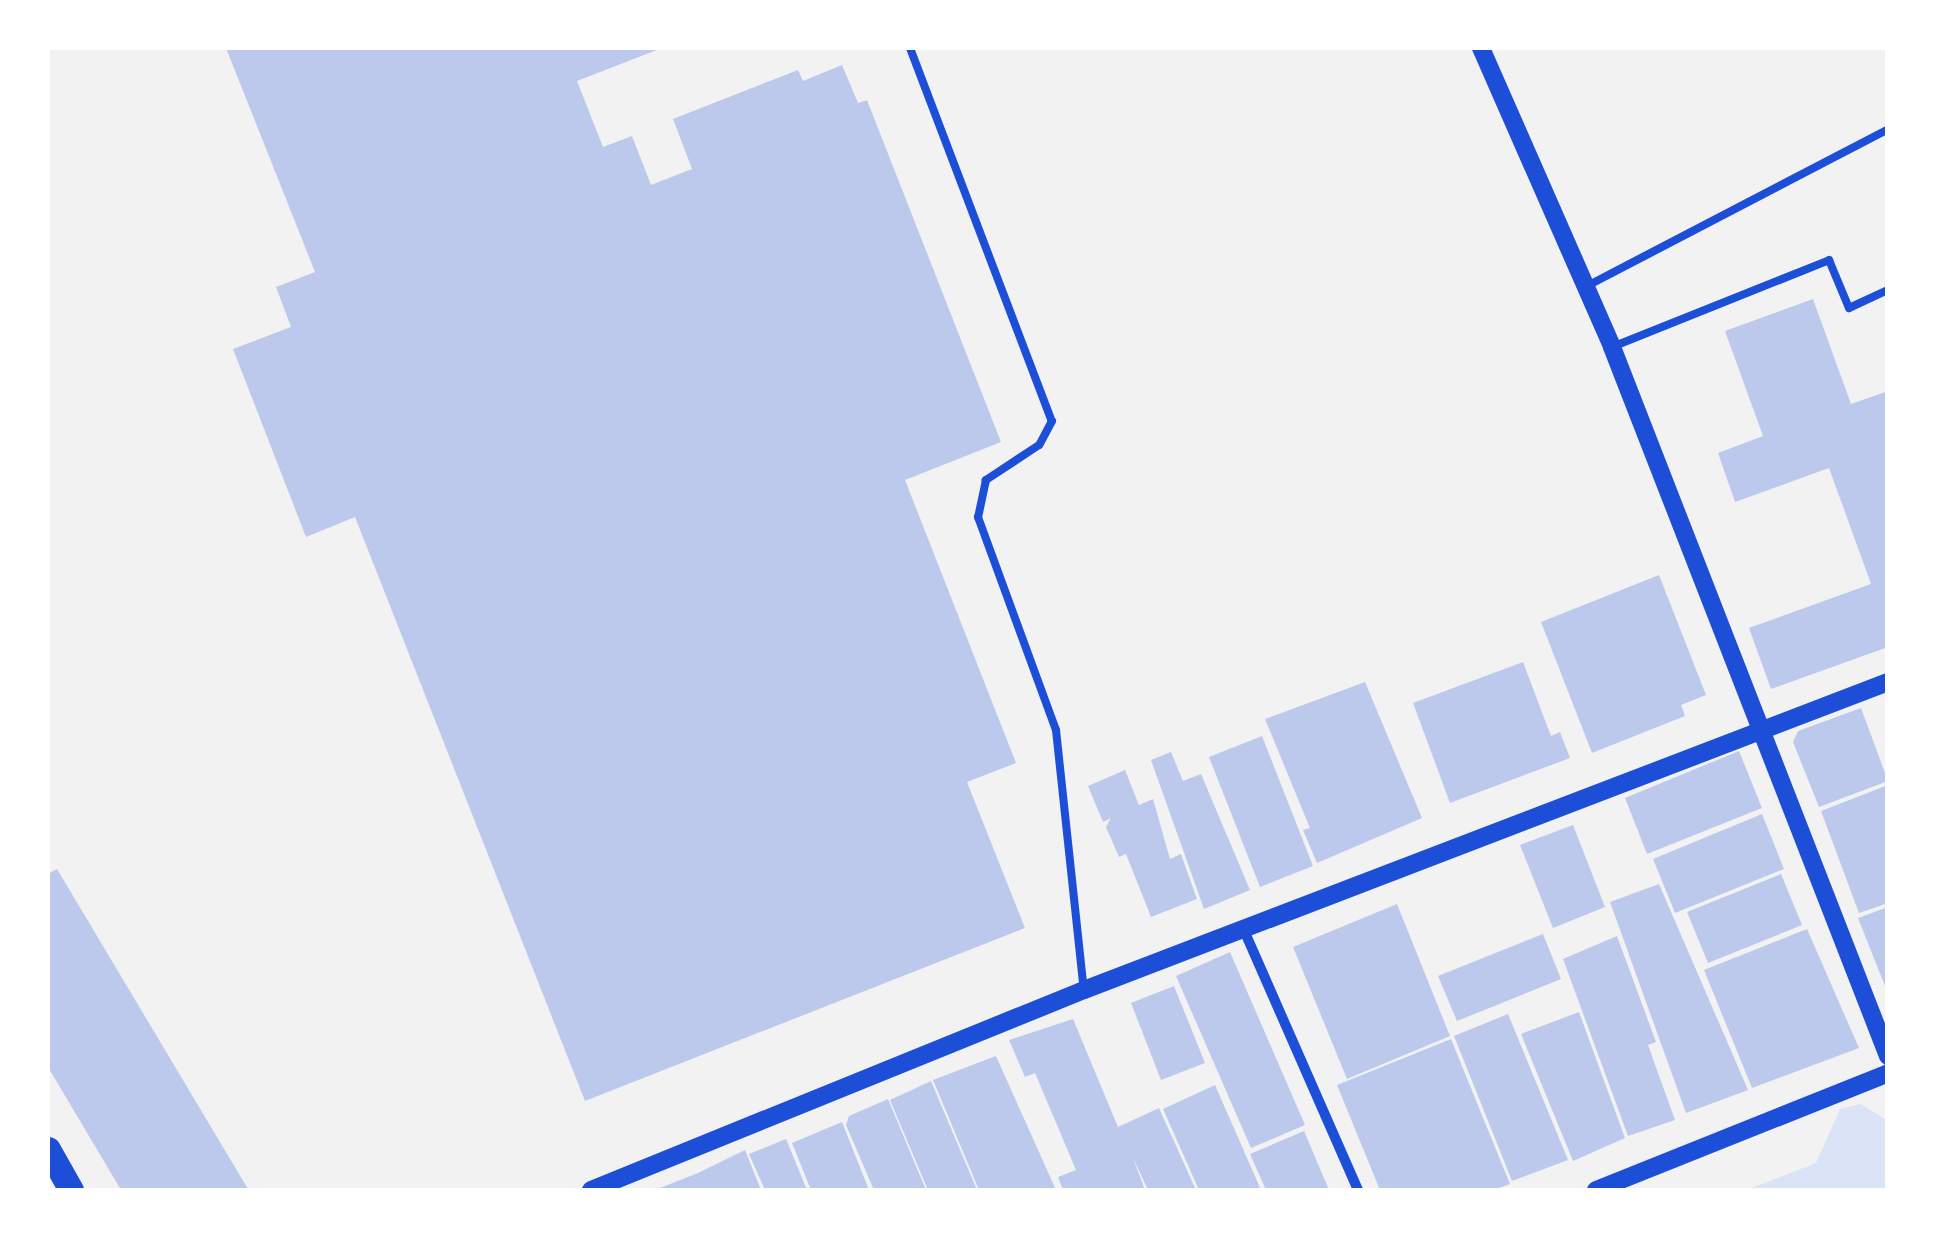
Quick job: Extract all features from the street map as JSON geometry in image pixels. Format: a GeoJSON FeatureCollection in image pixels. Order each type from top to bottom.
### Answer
{"type":"FeatureCollection","features":[{"type":"Feature","properties":{"kind":"main road"},"geometry":{"type":"LineString","coordinates":[[48,1149],[71,1190]]}},
{"type":"Feature","properties":{"kind":"street"},"geometry":{"type":"LineString","coordinates":[[1481,48],[1612,347],[1888,1056]]}},
{"type":"Feature","properties":{"kind":"street"},"geometry":{"type":"LineString","coordinates":[[591,1190],[1084,990],[1888,682]]}},
{"type":"Feature","properties":{"kind":"street"},"geometry":{"type":"LineString","coordinates":[[1243,928],[1358,1190]]}},
{"type":"Feature","properties":{"kind":"street"},"geometry":{"type":"LineString","coordinates":[[1596,1190],[1888,1073]]}},
{"type":"Feature","properties":{"kind":"lane"},"geometry":{"type":"LineString","coordinates":[[910,48],[1052,421],[1039,445],[986,480],[978,517],[1056,730],[1084,990]]}},
{"type":"Feature","properties":{"kind":"lane"},"geometry":{"type":"LineString","coordinates":[[1587,286],[1888,129]]}},
{"type":"Feature","properties":{"kind":"lane"},"geometry":{"type":"LineString","coordinates":[[1612,347],[1830,260],[1848,308],[1888,290]]}},
{"type":"Feature","properties":{"kind":"shaded area"},"geometry":{"type":"Polygon","coordinates":[[[1860,1104],[1887,1120],[1887,1190],[1746,1190],[1816,1163],[1840,1109],[1860,1104]]]}},
{"type":"Feature","properties":{"kind":"building"},"geometry":{"type":"Polygon","coordinates":[[[226,48],[662,48],[577,81],[603,147],[632,136],[651,185],[692,169],[673,119],[798,70],[803,81],[842,65],[858,103],[867,100],[1001,442],[905,480],[1016,763],[967,782],[1025,928],[585,1101],[355,517],[306,537],[233,349],[291,327],[276,287],[315,272],[226,48]]]}},
{"type":"Feature","properties":{"kind":"building"},"geometry":{"type":"Polygon","coordinates":[[[1813,299],[1851,404],[1888,391],[1888,647],[1771,689],[1749,628],[1871,584],[1829,468],[1735,502],[1718,453],[1763,436],[1725,331],[1813,299]]]}},
{"type":"Feature","properties":{"kind":"building"},"geometry":{"type":"Polygon","coordinates":[[[1659,575],[1706,695],[1681,705],[1685,716],[1592,753],[1541,622],[1659,575]]]}},
{"type":"Feature","properties":{"kind":"building"},"geometry":{"type":"Polygon","coordinates":[[[1523,662],[1551,736],[1560,732],[1570,758],[1450,803],[1413,703],[1523,662]]]}},
{"type":"Feature","properties":{"kind":"building"},"geometry":{"type":"Polygon","coordinates":[[[1365,682],[1422,818],[1317,863],[1303,830],[1310,828],[1265,719],[1365,682]]]}},
{"type":"Feature","properties":{"kind":"building"},"geometry":{"type":"Polygon","coordinates":[[[1861,708],[1888,781],[1819,807],[1793,742],[1798,731],[1861,708]]]}},
{"type":"Feature","properties":{"kind":"building"},"geometry":{"type":"Polygon","coordinates":[[[1262,736],[1313,866],[1260,887],[1209,757],[1262,736]]]}},
{"type":"Feature","properties":{"kind":"building"},"geometry":{"type":"Polygon","coordinates":[[[1739,751],[1762,808],[1647,854],[1625,798],[1739,751]]]}},
{"type":"Feature","properties":{"kind":"building"},"geometry":{"type":"Polygon","coordinates":[[[1171,752],[1183,781],[1201,774],[1250,890],[1204,909],[1151,760],[1171,752]]]}},
{"type":"Feature","properties":{"kind":"building"},"geometry":{"type":"Polygon","coordinates":[[[1125,770],[1139,805],[1153,799],[1170,859],[1181,854],[1197,899],[1151,917],[1126,854],[1119,857],[1106,827],[1111,818],[1103,822],[1088,786],[1125,770]]]}},
{"type":"Feature","properties":{"kind":"building"},"geometry":{"type":"Polygon","coordinates":[[[1888,785],[1888,903],[1859,913],[1821,811],[1888,785]]]}},
{"type":"Feature","properties":{"kind":"building"},"geometry":{"type":"Polygon","coordinates":[[[1762,814],[1784,869],[1675,913],[1653,859],[1762,814]]]}},
{"type":"Feature","properties":{"kind":"building"},"geometry":{"type":"Polygon","coordinates":[[[1573,825],[1605,907],[1553,928],[1520,845],[1573,825]]]}},
{"type":"Feature","properties":{"kind":"building"},"geometry":{"type":"Polygon","coordinates":[[[57,869],[248,1189],[121,1190],[48,1067],[48,874],[57,869]]]}},
{"type":"Feature","properties":{"kind":"building"},"geometry":{"type":"Polygon","coordinates":[[[1781,874],[1802,925],[1708,963],[1687,912],[1781,874]]]}},
{"type":"Feature","properties":{"kind":"building"},"geometry":{"type":"Polygon","coordinates":[[[1659,884],[1748,1090],[1686,1113],[1610,902],[1659,884]]]}},
{"type":"Feature","properties":{"kind":"building"},"geometry":{"type":"Polygon","coordinates":[[[1397,904],[1450,1036],[1347,1079],[1293,947],[1397,904]]]}},
{"type":"Feature","properties":{"kind":"building"},"geometry":{"type":"Polygon","coordinates":[[[1888,907],[1888,991],[1887,991],[1858,918],[1888,907]]]}},
{"type":"Feature","properties":{"kind":"building"},"geometry":{"type":"Polygon","coordinates":[[[1807,929],[1859,1048],[1752,1088],[1704,970],[1807,929]]]}},
{"type":"Feature","properties":{"kind":"building"},"geometry":{"type":"Polygon","coordinates":[[[1543,934],[1561,979],[1457,1021],[1438,976],[1543,934]]]}},
{"type":"Feature","properties":{"kind":"building"},"geometry":{"type":"Polygon","coordinates":[[[1617,936],[1656,1042],[1648,1045],[1675,1120],[1628,1136],[1563,959],[1617,936]]]}},
{"type":"Feature","properties":{"kind":"building"},"geometry":{"type":"Polygon","coordinates":[[[1230,952],[1305,1125],[1251,1148],[1176,976],[1230,952]]]}},
{"type":"Feature","properties":{"kind":"building"},"geometry":{"type":"Polygon","coordinates":[[[1174,986],[1205,1063],[1161,1080],[1131,1003],[1174,986]]]}},
{"type":"Feature","properties":{"kind":"building"},"geometry":{"type":"Polygon","coordinates":[[[1579,1012],[1625,1138],[1573,1161],[1521,1034],[1579,1012]]]}},
{"type":"Feature","properties":{"kind":"building"},"geometry":{"type":"Polygon","coordinates":[[[1508,1014],[1568,1160],[1512,1181],[1454,1036],[1508,1014]]]}},
{"type":"Feature","properties":{"kind":"building"},"geometry":{"type":"Polygon","coordinates":[[[1073,1019],[1118,1127],[1159,1108],[1196,1190],[1148,1190],[1133,1158],[1145,1190],[1063,1190],[1058,1177],[1076,1170],[1035,1073],[1025,1077],[1009,1040],[1073,1019]]]}},
{"type":"Feature","properties":{"kind":"building"},"geometry":{"type":"Polygon","coordinates":[[[1451,1039],[1510,1184],[1493,1190],[1380,1190],[1337,1085],[1451,1039]]]}},
{"type":"Feature","properties":{"kind":"building"},"geometry":{"type":"Polygon","coordinates":[[[996,1056],[1056,1190],[979,1190],[933,1080],[996,1056]]]}},
{"type":"Feature","properties":{"kind":"building"},"geometry":{"type":"Polygon","coordinates":[[[931,1081],[977,1190],[928,1190],[890,1100],[931,1081]]]}},
{"type":"Feature","properties":{"kind":"building"},"geometry":{"type":"Polygon","coordinates":[[[1215,1085],[1261,1190],[1199,1190],[1163,1109],[1215,1085]]]}},
{"type":"Feature","properties":{"kind":"building"},"geometry":{"type":"Polygon","coordinates":[[[888,1099],[926,1190],[874,1190],[846,1125],[849,1116],[888,1099]]]}},
{"type":"Feature","properties":{"kind":"building"},"geometry":{"type":"Polygon","coordinates":[[[842,1122],[869,1190],[811,1190],[792,1143],[842,1122]]]}},
{"type":"Feature","properties":{"kind":"building"},"geometry":{"type":"Polygon","coordinates":[[[1304,1131],[1329,1190],[1266,1190],[1250,1154],[1304,1131]]]}},
{"type":"Feature","properties":{"kind":"building"},"geometry":{"type":"Polygon","coordinates":[[[786,1139],[807,1190],[765,1190],[749,1154],[786,1139]]]}},
{"type":"Feature","properties":{"kind":"building"},"geometry":{"type":"Polygon","coordinates":[[[745,1150],[761,1190],[655,1190],[698,1173],[745,1150]]]}}]}
